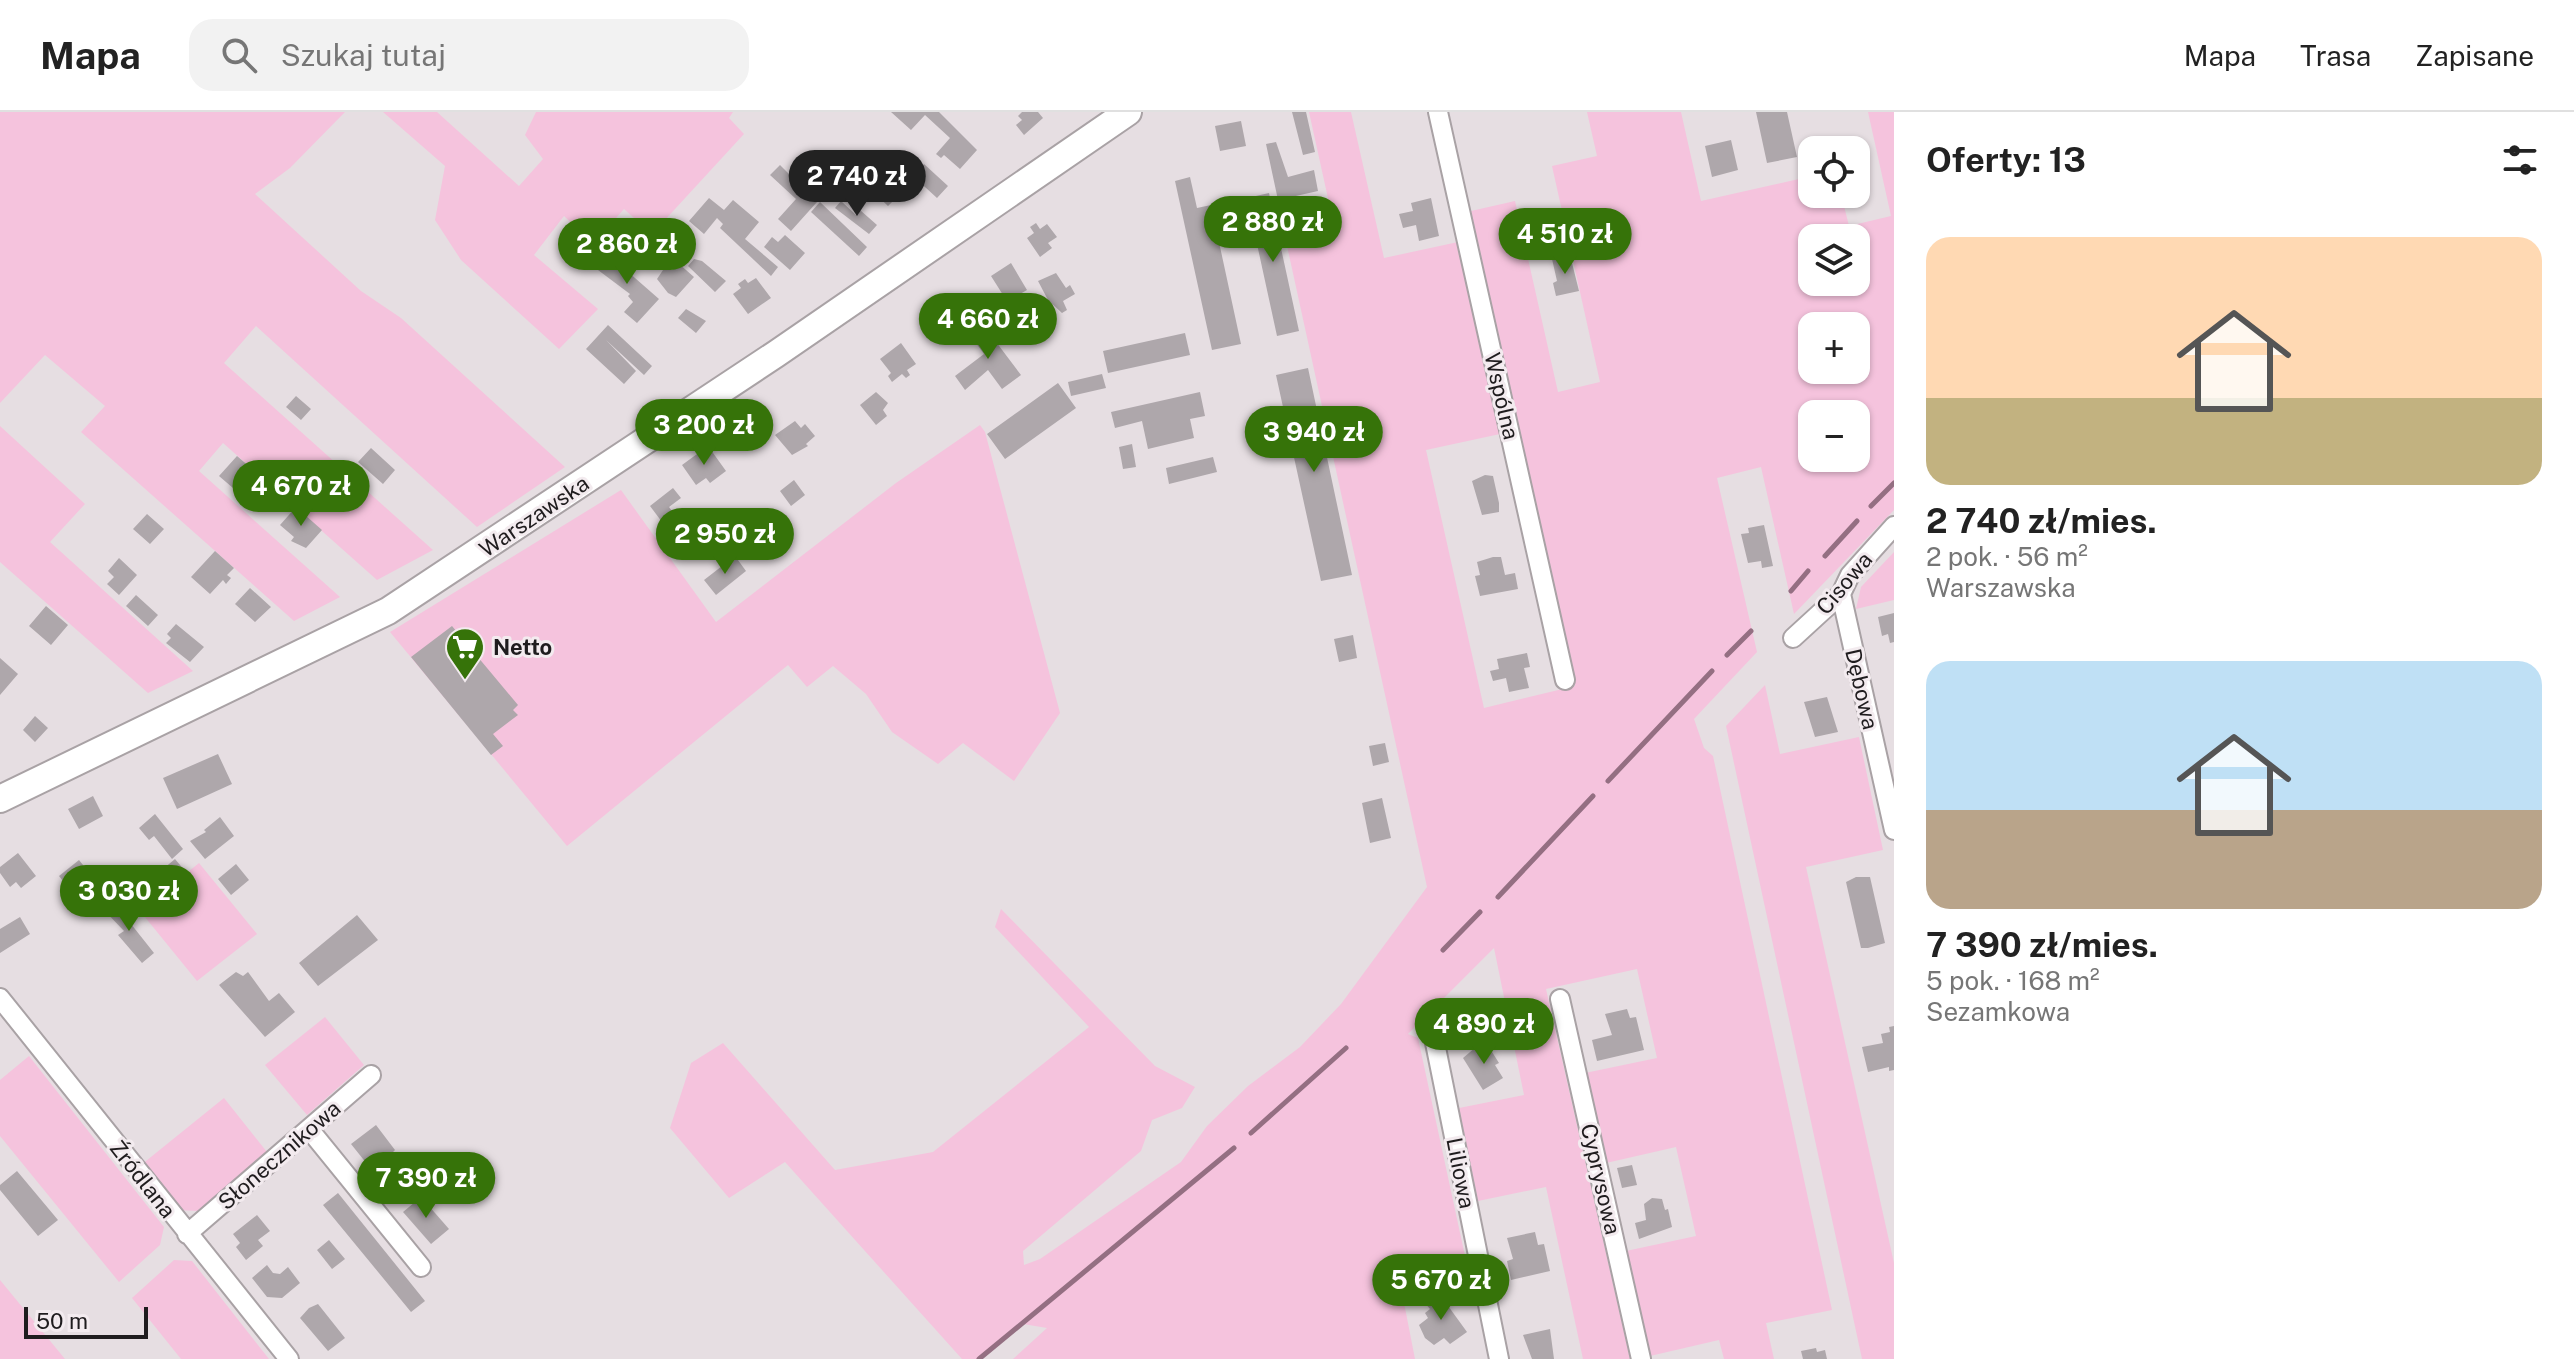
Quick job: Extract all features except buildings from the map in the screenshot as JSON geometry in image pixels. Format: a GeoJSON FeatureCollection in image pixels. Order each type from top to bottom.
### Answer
{"type":"FeatureCollection","features":[{"type":"Feature","properties":{"kind":"main road","name":"Warszawska"},"geometry":{"type":"LineString","coordinates":[[0,799],[388,611],[776,354],[1121,117]]}},
{"type":"Feature","properties":{"kind":"street","name":"Wspólna"},"geometry":{"type":"LineString","coordinates":[[1438,112],[1565,680]]}},
{"type":"Feature","properties":{"kind":"street","name":"Cisowa"},"geometry":{"type":"LineString","coordinates":[[1793,638],[1841,594],[1850,575],[1894,526]]}},
{"type":"Feature","properties":{"kind":"street","name":"Dębowa"},"geometry":{"type":"LineString","coordinates":[[1841,594],[1894,830]]}},
{"type":"Feature","properties":{"kind":"street","name":"Źródlana"},"geometry":{"type":"LineString","coordinates":[[0,998],[289,1359]]}},
{"type":"Feature","properties":{"kind":"street","name":"Cyprysowa"},"geometry":{"type":"LineString","coordinates":[[1560,999],[1641,1359]]}},
{"type":"Feature","properties":{"kind":"street","name":"Liliowa"},"geometry":{"type":"LineString","coordinates":[[1433,1033],[1499,1359]]}},
{"type":"Feature","properties":{"kind":"street","name":"Słonecznikowa"},"geometry":{"type":"LineString","coordinates":[[187,1234],[371,1075]]}},
{"type":"Feature","properties":{"kind":"street"},"geometry":{"type":"LineString","coordinates":[[309,1129],[421,1267]]}},
{"type":"Feature","properties":{"kind":"shaded area"},"geometry":{"type":"Polygon","coordinates":[[[0,112],[345,112],[290,168],[255,194],[361,291],[401,318],[565,467],[477,527],[256,326],[224,363],[433,550],[377,580],[223,443],[199,471],[340,597],[294,621],[81,432],[105,406],[45,355],[0,403],[0,112]]]}},
{"type":"Feature","properties":{"kind":"shaded area"},"geometry":{"type":"Polygon","coordinates":[[[383,112],[437,112],[519,186],[543,159],[525,135],[536,112],[733,112],[729,118],[744,134],[652,234],[624,209],[593,244],[564,216],[534,255],[598,309],[559,349],[461,260],[435,220],[445,166],[383,112]]]}},
{"type":"Feature","properties":{"kind":"shaded area"},"geometry":{"type":"Polygon","coordinates":[[[1309,112],[1351,112],[1384,258],[1458,242],[1500,434],[1426,450],[1484,708],[1575,686],[1471,211],[1515,201],[1558,392],[1600,382],[1552,166],[1597,156],[1587,112],[1681,112],[1701,201],[1798,179],[1798,208],[1844,208],[1848,224],[1798,224],[1798,296],[1870,296],[1870,224],[1857,224],[1891,216],[1868,112],[1894,112],[1894,510],[1794,614],[1761,467],[1717,478],[1757,652],[1694,719],[1704,748],[1713,756],[1832,1310],[1766,1323],[1774,1359],[1724,1359],[1719,1340],[1650,1356],[1626,1251],[1696,1236],[1676,1147],[1606,1163],[1585,1073],[1657,1058],[1637,969],[1546,989],[1630,1359],[1583,1359],[1546,1187],[1478,1201],[1459,1108],[1524,1095],[1494,948],[1408,1034],[1418,1038],[1465,1256],[1398,1272],[1415,1359],[1013,1359],[1047,1328],[1023,1324],[979,1359],[962,1359],[785,1162],[729,1198],[670,1128],[691,1063],[723,1043],[835,1170],[933,1152],[1089,1027],[995,927],[1001,909],[1155,1066],[1195,1087],[1182,1108],[1152,1120],[1141,1151],[1023,1251],[1024,1265],[1040,1259],[1181,1162],[1207,1126],[1248,1086],[1300,1047],[1341,1004],[1427,887],[1284,232],[1333,221],[1309,112]]]}},
{"type":"Feature","properties":{"kind":"shaded area"},"geometry":{"type":"Polygon","coordinates":[[[980,425],[985,432],[1060,713],[1014,781],[963,743],[938,764],[892,732],[866,694],[833,666],[807,687],[788,665],[567,846],[390,632],[621,490],[716,622],[896,483],[980,425]]]}},
{"type":"Feature","properties":{"kind":"shaded area"},"geometry":{"type":"Polygon","coordinates":[[[0,426],[85,504],[50,542],[193,671],[148,693],[0,562],[0,426]]]}},
{"type":"Feature","properties":{"kind":"shaded area"},"geometry":{"type":"Polygon","coordinates":[[[1894,552],[1894,600],[1856,609],[1861,587],[1894,552]]]}},
{"type":"Feature","properties":{"kind":"shaded area"},"geometry":{"type":"Polygon","coordinates":[[[1765,685],[1780,754],[1859,737],[1883,850],[1806,867],[1894,1263],[1894,1359],[1862,1359],[1726,726],[1765,685]]]}},
{"type":"Feature","properties":{"kind":"shaded area"},"geometry":{"type":"Polygon","coordinates":[[[199,863],[257,934],[197,981],[140,911],[199,863]]]}},
{"type":"Feature","properties":{"kind":"shaded area"},"geometry":{"type":"Polygon","coordinates":[[[325,1017],[364,1065],[307,1115],[265,1065],[325,1017]]]}},
{"type":"Feature","properties":{"kind":"shaded area"},"geometry":{"type":"Polygon","coordinates":[[[29,1056],[164,1227],[160,1245],[119,1282],[0,1136],[0,1080],[29,1056]]]}},
{"type":"Feature","properties":{"kind":"shaded area"},"geometry":{"type":"Polygon","coordinates":[[[224,1098],[267,1152],[198,1211],[177,1210],[141,1165],[224,1098]]]}},
{"type":"Feature","properties":{"kind":"shaded area"},"geometry":{"type":"Polygon","coordinates":[[[174,1260],[192,1261],[269,1359],[181,1359],[132,1298],[174,1260]]]}},
{"type":"Feature","properties":{"kind":"shaded area"},"geometry":{"type":"Polygon","coordinates":[[[0,1280],[65,1359],[0,1359],[0,1280]]]}},
{"type":"Feature","properties":{"kind":"waterway"},"geometry":{"type":"LineString","coordinates":[[1871,506],[1894,483]]}},
{"type":"Feature","properties":{"kind":"waterway"},"geometry":{"type":"LineString","coordinates":[[1825,556],[1857,521]]}},
{"type":"Feature","properties":{"kind":"waterway"},"geometry":{"type":"LineString","coordinates":[[1791,591],[1808,571]]}},
{"type":"Feature","properties":{"kind":"waterway"},"geometry":{"type":"LineString","coordinates":[[1727,655],[1751,631]]}},
{"type":"Feature","properties":{"kind":"waterway"},"geometry":{"type":"LineString","coordinates":[[1608,781],[1712,671]]}},
{"type":"Feature","properties":{"kind":"waterway"},"geometry":{"type":"LineString","coordinates":[[1498,897],[1593,796]]}},
{"type":"Feature","properties":{"kind":"waterway"},"geometry":{"type":"LineString","coordinates":[[1443,950],[1480,912]]}},
{"type":"Feature","properties":{"kind":"waterway"},"geometry":{"type":"LineString","coordinates":[[1251,1133],[1346,1048]]}},
{"type":"Feature","properties":{"kind":"waterway"},"geometry":{"type":"LineString","coordinates":[[979,1359],[1234,1148]]}},
{"type":"Feature","properties":{"kind":"place","name":"Netto"},"geometry":{"type":"Point","coordinates":[465,681]}}]}
